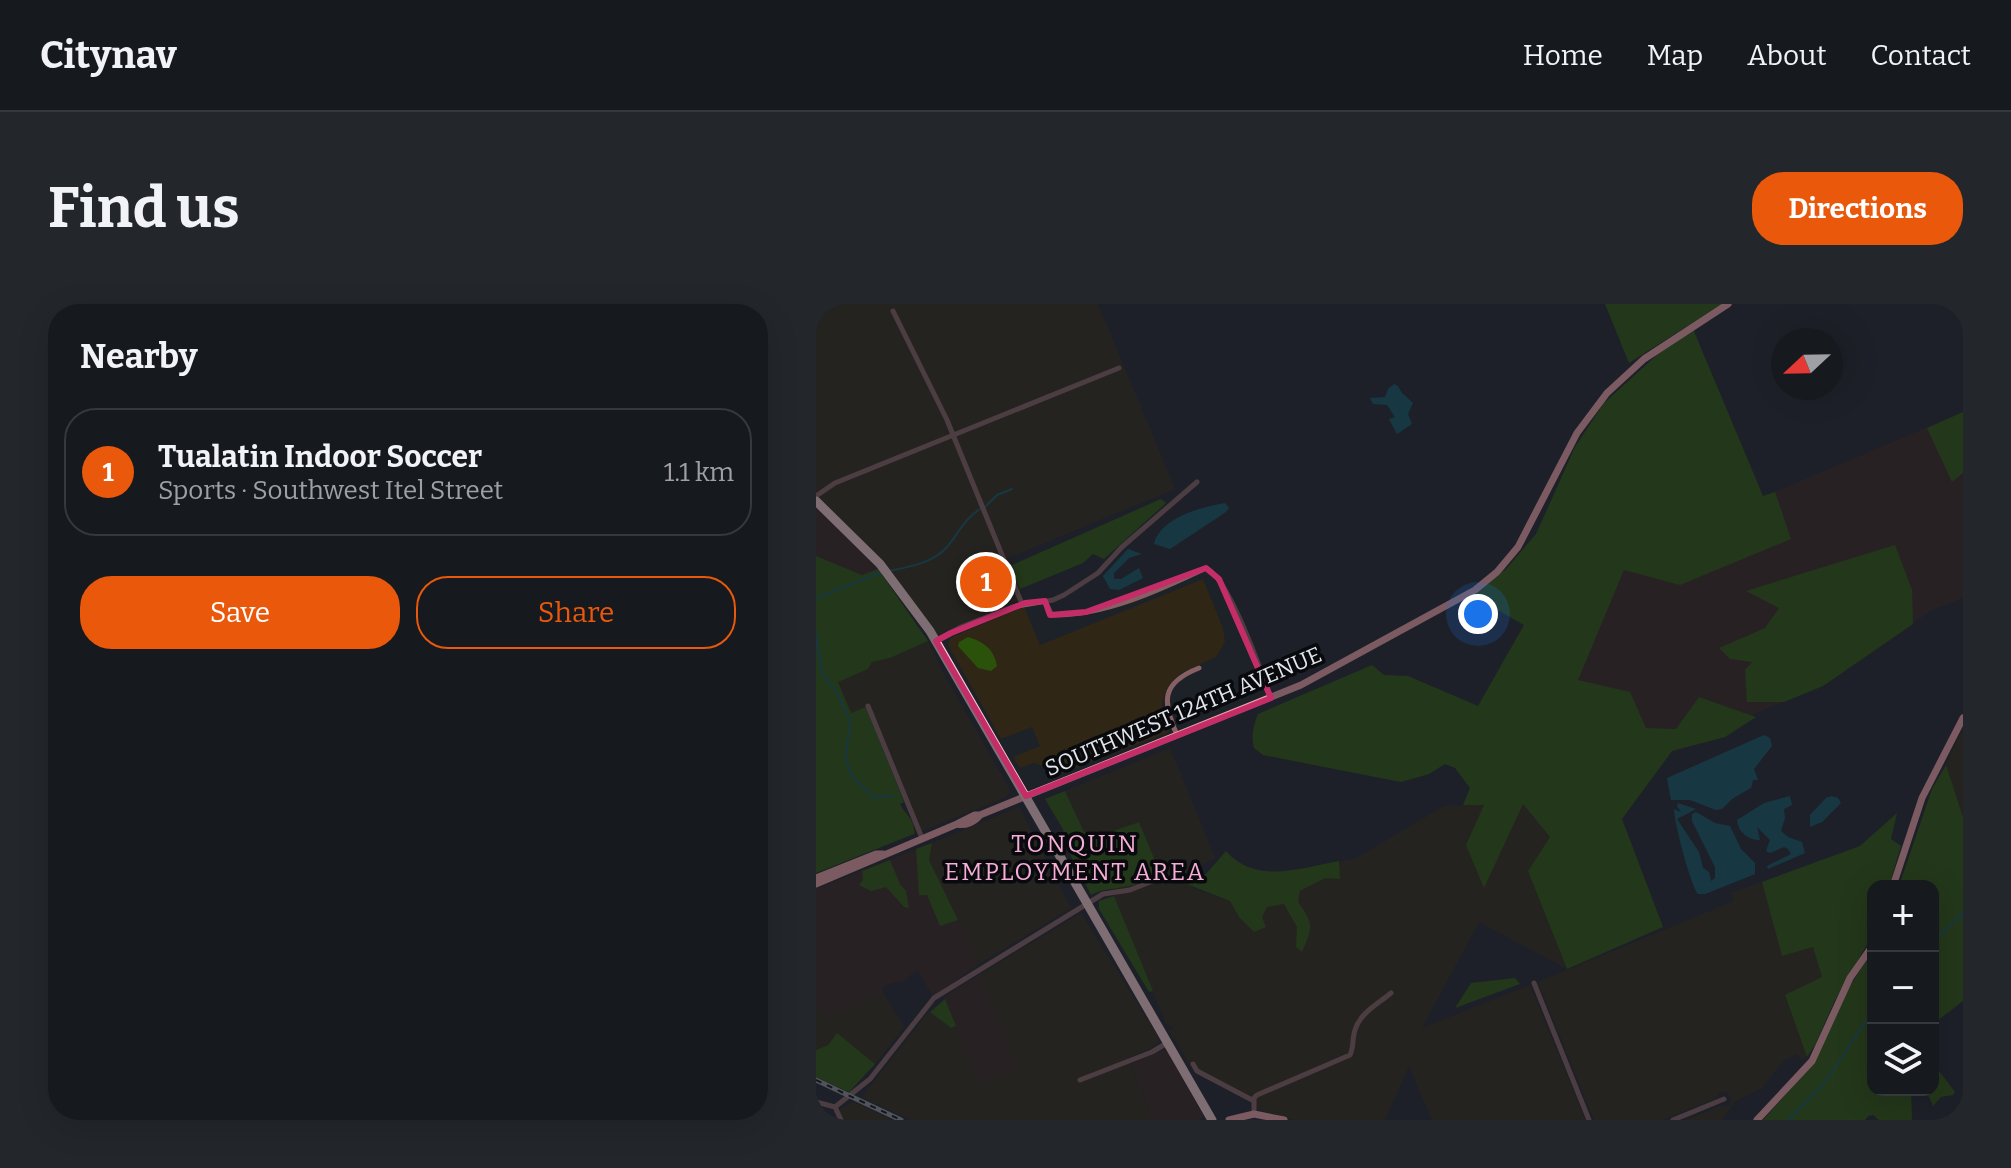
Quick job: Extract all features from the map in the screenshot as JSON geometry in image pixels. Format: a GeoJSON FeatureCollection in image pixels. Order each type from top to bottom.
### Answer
{"type":"FeatureCollection","features":[{"type":"Feature","properties":{"kind":"highway"},"geometry":{"type":"LineString","coordinates":[[816,498],[880,564],[936,641],[1212,1120]]}},
{"type":"Feature","properties":{"kind":"main road","name":"SOUTHWEST 124TH AVENUE"},"geometry":{"type":"LineString","coordinates":[[816,881],[878,859],[883,854],[975,815],[1271,698],[1453,603],[1489,579],[1506,563],[1522,541],[1577,433],[1607,393],[1644,359],[1728,304]]}},
{"type":"Feature","properties":{"kind":"main road"},"geometry":{"type":"LineString","coordinates":[[1895,880],[1920,803],[1963,718]]}},
{"type":"Feature","properties":{"kind":"main road"},"geometry":{"type":"LineString","coordinates":[[1757,1120],[1812,1061],[1850,978],[1868,952]]}},
{"type":"Feature","properties":{"kind":"main road"},"geometry":{"type":"LineString","coordinates":[[1229,1120],[1254,1114],[1284,1120]]}},
{"type":"Feature","properties":{"kind":"street"},"geometry":{"type":"LineString","coordinates":[[893,311],[953,435],[1022,604]]}},
{"type":"Feature","properties":{"kind":"street"},"geometry":{"type":"LineString","coordinates":[[816,498],[827,486],[1119,368]]}},
{"type":"Feature","properties":{"kind":"street"},"geometry":{"type":"LineString","coordinates":[[936,641],[961,627],[1022,604],[1064,595],[1091,579],[1130,539],[1197,482]]}},
{"type":"Feature","properties":{"kind":"street"},"geometry":{"type":"LineString","coordinates":[[1045,601],[1052,615],[1086,612],[1209,569],[1219,579],[1246,634],[1271,698]]}},
{"type":"Feature","properties":{"kind":"street"},"geometry":{"type":"LineString","coordinates":[[1177,736],[1167,710],[1168,692],[1176,679],[1199,668]]}},
{"type":"Feature","properties":{"kind":"street"},"geometry":{"type":"LineString","coordinates":[[868,706],[922,838]]}},
{"type":"Feature","properties":{"kind":"street"},"geometry":{"type":"LineString","coordinates":[[835,1107],[870,1079],[934,998],[1087,903],[1106,893],[1130,890],[1165,876]]}},
{"type":"Feature","properties":{"kind":"street"},"geometry":{"type":"LineString","coordinates":[[1534,983],[1589,1120]]}},
{"type":"Feature","properties":{"kind":"street"},"geometry":{"type":"LineString","coordinates":[[1254,1114],[1257,1095],[1350,1055],[1355,1029],[1362,1015],[1391,993]]}},
{"type":"Feature","properties":{"kind":"street"},"geometry":{"type":"LineString","coordinates":[[1080,1080],[1152,1052],[1167,1043]]}},
{"type":"Feature","properties":{"kind":"street"},"geometry":{"type":"LineString","coordinates":[[1193,1064],[1197,1071],[1254,1101]]}},
{"type":"Feature","properties":{"kind":"street"},"geometry":{"type":"LineString","coordinates":[[1673,1120],[1724,1099]]}},
{"type":"Feature","properties":{"kind":"street"},"geometry":{"type":"LineString","coordinates":[[816,1102],[835,1107]]}},
{"type":"Feature","properties":{"kind":"street"},"geometry":{"type":"LineString","coordinates":[[835,1107],[841,1120]]}},
{"type":"Feature","properties":{"kind":"highlighted area"},"geometry":{"type":"Polygon","coordinates":[[[1206,568],[1219,579],[1271,698],[1026,796],[936,641],[1025,603],[1045,601],[1050,615],[1086,612],[1206,568]]]}},
{"type":"Feature","properties":{"kind":"shaded area"},"geometry":{"type":"Polygon","coordinates":[[[816,304],[1098,304],[1175,489],[1008,558],[1024,601],[1018,600],[938,636],[895,577],[816,494],[816,304]]]}},
{"type":"Feature","properties":{"kind":"shaded area"},"geometry":{"type":"Polygon","coordinates":[[[1963,412],[1963,598],[1932,610],[1823,686],[1751,715],[1699,697],[1676,729],[1646,728],[1577,680],[1635,545],[1763,497],[1963,412]]]}},
{"type":"Feature","properties":{"kind":"shaded area"},"geometry":{"type":"Polygon","coordinates":[[[816,507],[878,569],[862,575],[816,556],[816,507]]]}},
{"type":"Feature","properties":{"kind":"shaded area"},"geometry":{"type":"Polygon","coordinates":[[[1203,579],[1223,628],[1225,642],[1216,657],[1181,673],[1168,686],[1162,704],[1169,729],[1167,733],[1049,778],[1045,767],[1034,763],[1020,768],[1013,757],[1040,746],[1032,727],[1001,739],[948,645],[950,638],[1024,606],[1040,645],[1203,579]]]}},
{"type":"Feature","properties":{"kind":"shaded area"},"geometry":{"type":"Polygon","coordinates":[[[928,641],[1010,790],[1007,797],[914,834],[915,828],[866,708],[851,714],[837,682],[868,669],[872,662],[890,658],[928,641]]]}},
{"type":"Feature","properties":{"kind":"shaded area"},"geometry":{"type":"Polygon","coordinates":[[[1961,732],[1963,734],[1963,817],[1946,765],[1961,732]]]}},
{"type":"Feature","properties":{"kind":"shaded area"},"geometry":{"type":"Polygon","coordinates":[[[1170,748],[1215,858],[1184,874],[1187,882],[1194,889],[1230,901],[1239,917],[1237,891],[1298,869],[1355,859],[1444,806],[1522,803],[1550,837],[1528,872],[1567,969],[1479,922],[1422,1028],[1530,985],[1585,1120],[1432,1120],[1409,1066],[1385,1120],[1295,1120],[1256,1109],[1248,1098],[1190,1065],[1169,1031],[1174,1028],[1166,1024],[1114,896],[1113,888],[1130,886],[1155,876],[1159,870],[1139,822],[1102,836],[1095,835],[1093,831],[1084,832],[1065,791],[1170,748]]]}},
{"type":"Feature","properties":{"kind":"shaded area"},"geometry":{"type":"Polygon","coordinates":[[[1019,807],[1071,908],[979,964],[929,860],[932,843],[1019,807]]]}},
{"type":"Feature","properties":{"kind":"shaded area"},"geometry":{"type":"Polygon","coordinates":[[[932,843],[929,860],[979,964],[933,996],[918,971],[907,977],[908,980],[891,983],[882,988],[883,992],[828,1015],[816,1006],[816,889],[932,843]]]}},
{"type":"Feature","properties":{"kind":"shaded area"},"geometry":{"type":"Polygon","coordinates":[[[1762,882],[1782,955],[1813,947],[1822,977],[1785,996],[1807,1057],[1802,1060],[1797,1054],[1784,1060],[1762,1088],[1734,1102],[1722,1120],[1686,1120],[1718,1107],[1729,1106],[1732,1098],[1725,1092],[1662,1120],[1594,1120],[1538,982],[1734,901],[1731,893],[1762,882]]]}},
{"type":"Feature","properties":{"kind":"shaded area"},"geometry":{"type":"Polygon","coordinates":[[[1081,913],[1159,1038],[1151,1048],[1128,1058],[1153,1120],[911,1120],[862,1097],[929,1011],[950,1028],[956,1026],[979,1083],[1017,1068],[979,975],[1081,913]]]}},
{"type":"Feature","properties":{"kind":"shaded area"},"geometry":{"type":"Polygon","coordinates":[[[979,975],[1017,1068],[979,1083],[944,997],[979,975]]]}},
{"type":"Feature","properties":{"kind":"shaded area"},"geometry":{"type":"Polygon","coordinates":[[[883,992],[904,1027],[875,1064],[837,1034],[828,1045],[816,1050],[816,1006],[828,1015],[883,992]]]}},
{"type":"Feature","properties":{"kind":"shaded area"},"geometry":{"type":"Polygon","coordinates":[[[1167,1051],[1204,1117],[1196,1120],[1153,1120],[1131,1064],[1167,1051]]]}},
{"type":"Feature","properties":{"kind":"shaded area"},"geometry":{"type":"Polygon","coordinates":[[[854,1102],[892,1120],[843,1120],[839,1110],[854,1102]]]}},
{"type":"Feature","properties":{"kind":"green space"},"geometry":{"type":"Polygon","coordinates":[[[1605,304],[1722,304],[1629,363],[1605,304]]]}},
{"type":"Feature","properties":{"kind":"green space"},"geometry":{"type":"Polygon","coordinates":[[[1693,329],[1763,496],[1775,492],[1791,539],[1680,585],[1624,570],[1578,680],[1630,692],[1646,728],[1676,729],[1699,697],[1756,717],[1725,737],[1672,751],[1622,819],[1663,927],[1567,969],[1528,871],[1550,837],[1523,804],[1484,888],[1466,845],[1484,805],[1463,805],[1470,788],[1455,768],[1445,764],[1429,774],[1401,782],[1263,755],[1254,748],[1254,727],[1258,714],[1372,665],[1384,675],[1408,676],[1478,706],[1524,625],[1473,596],[1507,568],[1536,534],[1575,447],[1604,403],[1657,355],[1693,329]]]}},
{"type":"Feature","properties":{"kind":"green space"},"geometry":{"type":"Polygon","coordinates":[[[1963,412],[1963,473],[1952,482],[1927,428],[1963,412]]]}},
{"type":"Feature","properties":{"kind":"green space"},"geometry":{"type":"Polygon","coordinates":[[[1161,499],[1166,503],[1104,559],[1093,554],[1083,563],[1020,589],[1010,566],[1161,499]]]}},
{"type":"Feature","properties":{"kind":"green space"},"geometry":{"type":"Polygon","coordinates":[[[1895,545],[1912,590],[1913,624],[1823,686],[1784,702],[1747,702],[1745,670],[1752,662],[1730,659],[1719,648],[1765,628],[1779,608],[1746,591],[1895,545]]]}},
{"type":"Feature","properties":{"kind":"green space"},"geometry":{"type":"Polygon","coordinates":[[[816,556],[862,575],[878,569],[928,641],[890,658],[872,662],[868,669],[838,682],[851,713],[866,707],[904,802],[900,804],[910,818],[914,834],[816,873],[816,556]]]}},
{"type":"Feature","properties":{"kind":"green space"},"geometry":{"type":"Polygon","coordinates":[[[968,637],[991,651],[997,666],[991,671],[978,668],[958,646],[968,637]]]}},
{"type":"Feature","properties":{"kind":"green space"},"geometry":{"type":"Polygon","coordinates":[[[1946,765],[1963,817],[1963,1001],[1939,1019],[1939,880],[1901,880],[1932,789],[1946,765]]]}},
{"type":"Feature","properties":{"kind":"green space"},"geometry":{"type":"Polygon","coordinates":[[[1065,791],[1084,832],[1093,831],[1095,835],[1102,835],[1139,822],[1159,870],[1153,877],[1136,885],[1091,895],[1063,841],[1061,834],[1064,831],[1045,799],[1065,791]]]}},
{"type":"Feature","properties":{"kind":"green space"},"geometry":{"type":"Polygon","coordinates":[[[1897,813],[1891,839],[1901,846],[1891,880],[1867,880],[1867,944],[1807,1057],[1785,995],[1822,977],[1813,947],[1782,956],[1762,882],[1860,846],[1897,813]]]}},
{"type":"Feature","properties":{"kind":"green space"},"geometry":{"type":"Polygon","coordinates":[[[932,843],[929,860],[958,920],[940,926],[927,895],[919,895],[916,849],[932,843]]]}},
{"type":"Feature","properties":{"kind":"green space"},"geometry":{"type":"Polygon","coordinates":[[[1226,851],[1251,868],[1265,871],[1294,870],[1339,861],[1340,879],[1325,878],[1300,891],[1298,902],[1310,926],[1302,952],[1296,947],[1297,927],[1284,904],[1267,907],[1262,917],[1266,927],[1254,932],[1239,917],[1230,901],[1189,885],[1187,882],[1206,874],[1226,851]]]}},
{"type":"Feature","properties":{"kind":"green space"},"geometry":{"type":"Polygon","coordinates":[[[890,860],[906,891],[909,908],[904,907],[886,887],[871,891],[859,885],[863,880],[862,871],[890,860]]]}},
{"type":"Feature","properties":{"kind":"green space"},"geometry":{"type":"Polygon","coordinates":[[[1114,896],[1153,991],[1149,992],[1099,909],[1099,901],[1114,896]]]}},
{"type":"Feature","properties":{"kind":"green space"},"geometry":{"type":"Polygon","coordinates":[[[1867,959],[1867,1096],[1911,1096],[1912,1120],[1879,1120],[1873,1115],[1865,1120],[1763,1120],[1812,1065],[1848,989],[1867,959]]]}},
{"type":"Feature","properties":{"kind":"green space"},"geometry":{"type":"Polygon","coordinates":[[[1515,978],[1520,984],[1455,1008],[1471,983],[1515,978]]]}},
{"type":"Feature","properties":{"kind":"green space"},"geometry":{"type":"Polygon","coordinates":[[[945,999],[956,1026],[951,1028],[930,1012],[945,999]]]}},
{"type":"Feature","properties":{"kind":"green space"},"geometry":{"type":"Polygon","coordinates":[[[837,1033],[875,1064],[849,1092],[816,1077],[816,1050],[828,1045],[837,1033]]]}},
{"type":"Feature","properties":{"kind":"green space"},"geometry":{"type":"Polygon","coordinates":[[[1939,1071],[1955,1092],[1941,1097],[1933,1106],[1929,1096],[1939,1096],[1939,1071]]]}},
{"type":"Feature","properties":{"kind":"water"},"geometry":{"type":"Polygon","coordinates":[[[1394,384],[1413,403],[1408,414],[1412,424],[1397,434],[1389,419],[1395,417],[1387,405],[1373,404],[1370,398],[1385,397],[1394,384]]]}},
{"type":"Feature","properties":{"kind":"water"},"geometry":{"type":"Polygon","coordinates":[[[1225,503],[1229,508],[1226,512],[1170,549],[1154,544],[1164,527],[1183,515],[1225,503]]]}},
{"type":"Feature","properties":{"kind":"water"},"geometry":{"type":"Polygon","coordinates":[[[1128,549],[1142,554],[1129,558],[1114,573],[1114,579],[1121,579],[1139,568],[1143,578],[1119,590],[1110,589],[1103,576],[1128,549]]]}},
{"type":"Feature","properties":{"kind":"water"},"geometry":{"type":"Polygon","coordinates":[[[1764,735],[1770,738],[1772,746],[1754,769],[1758,780],[1753,780],[1751,788],[1722,809],[1716,810],[1690,800],[1671,800],[1667,778],[1764,735]]]}},
{"type":"Feature","properties":{"kind":"water"},"geometry":{"type":"Polygon","coordinates":[[[1790,796],[1792,805],[1784,809],[1781,831],[1802,842],[1805,853],[1768,869],[1767,866],[1791,854],[1788,849],[1766,851],[1770,840],[1757,827],[1760,840],[1748,837],[1739,828],[1737,820],[1764,803],[1790,796]]]}},
{"type":"Feature","properties":{"kind":"water"},"geometry":{"type":"Polygon","coordinates":[[[1831,796],[1841,803],[1822,822],[1810,827],[1810,815],[1831,796]]]}},
{"type":"Feature","properties":{"kind":"water"},"geometry":{"type":"Polygon","coordinates":[[[1678,803],[1696,809],[1677,819],[1699,852],[1703,868],[1709,872],[1711,881],[1715,878],[1715,867],[1692,821],[1692,814],[1696,812],[1715,823],[1730,826],[1741,849],[1755,863],[1755,874],[1698,894],[1687,867],[1677,827],[1674,809],[1681,812],[1678,803]]]}},
{"type":"Feature","properties":{"kind":"waterway"},"geometry":{"type":"LineString","coordinates":[[985,507],[997,495],[1012,489]]}},
{"type":"Feature","properties":{"kind":"waterway"},"geometry":{"type":"LineString","coordinates":[[889,571],[935,557],[980,509]]}},
{"type":"Feature","properties":{"kind":"waterway"},"geometry":{"type":"LineString","coordinates":[[816,598],[882,572]]}},
{"type":"Feature","properties":{"kind":"waterway"},"geometry":{"type":"LineString","coordinates":[[816,634],[822,673],[838,694],[850,721],[846,757],[850,773],[873,797],[893,796]]}},
{"type":"Feature","properties":{"kind":"waterway"},"geometry":{"type":"LineString","coordinates":[[1939,936],[1963,913]]}},
{"type":"Feature","properties":{"kind":"waterway"},"geometry":{"type":"LineString","coordinates":[[1789,1120],[1824,1083],[1867,1020]]}},
{"type":"Feature","properties":{"kind":"railway"},"geometry":{"type":"LineString","coordinates":[[816,1080],[901,1120]]}},
{"type":"Feature","properties":{"kind":"place","name":"Tualatin Indoor Soccer"},"geometry":{"type":"Point","coordinates":[986,582]}},
{"type":"Feature","properties":{"kind":"district","name":"TONQUIN EMPLOYMENT AREA"},"geometry":{"type":"Point","coordinates":[1075,858]}}]}
